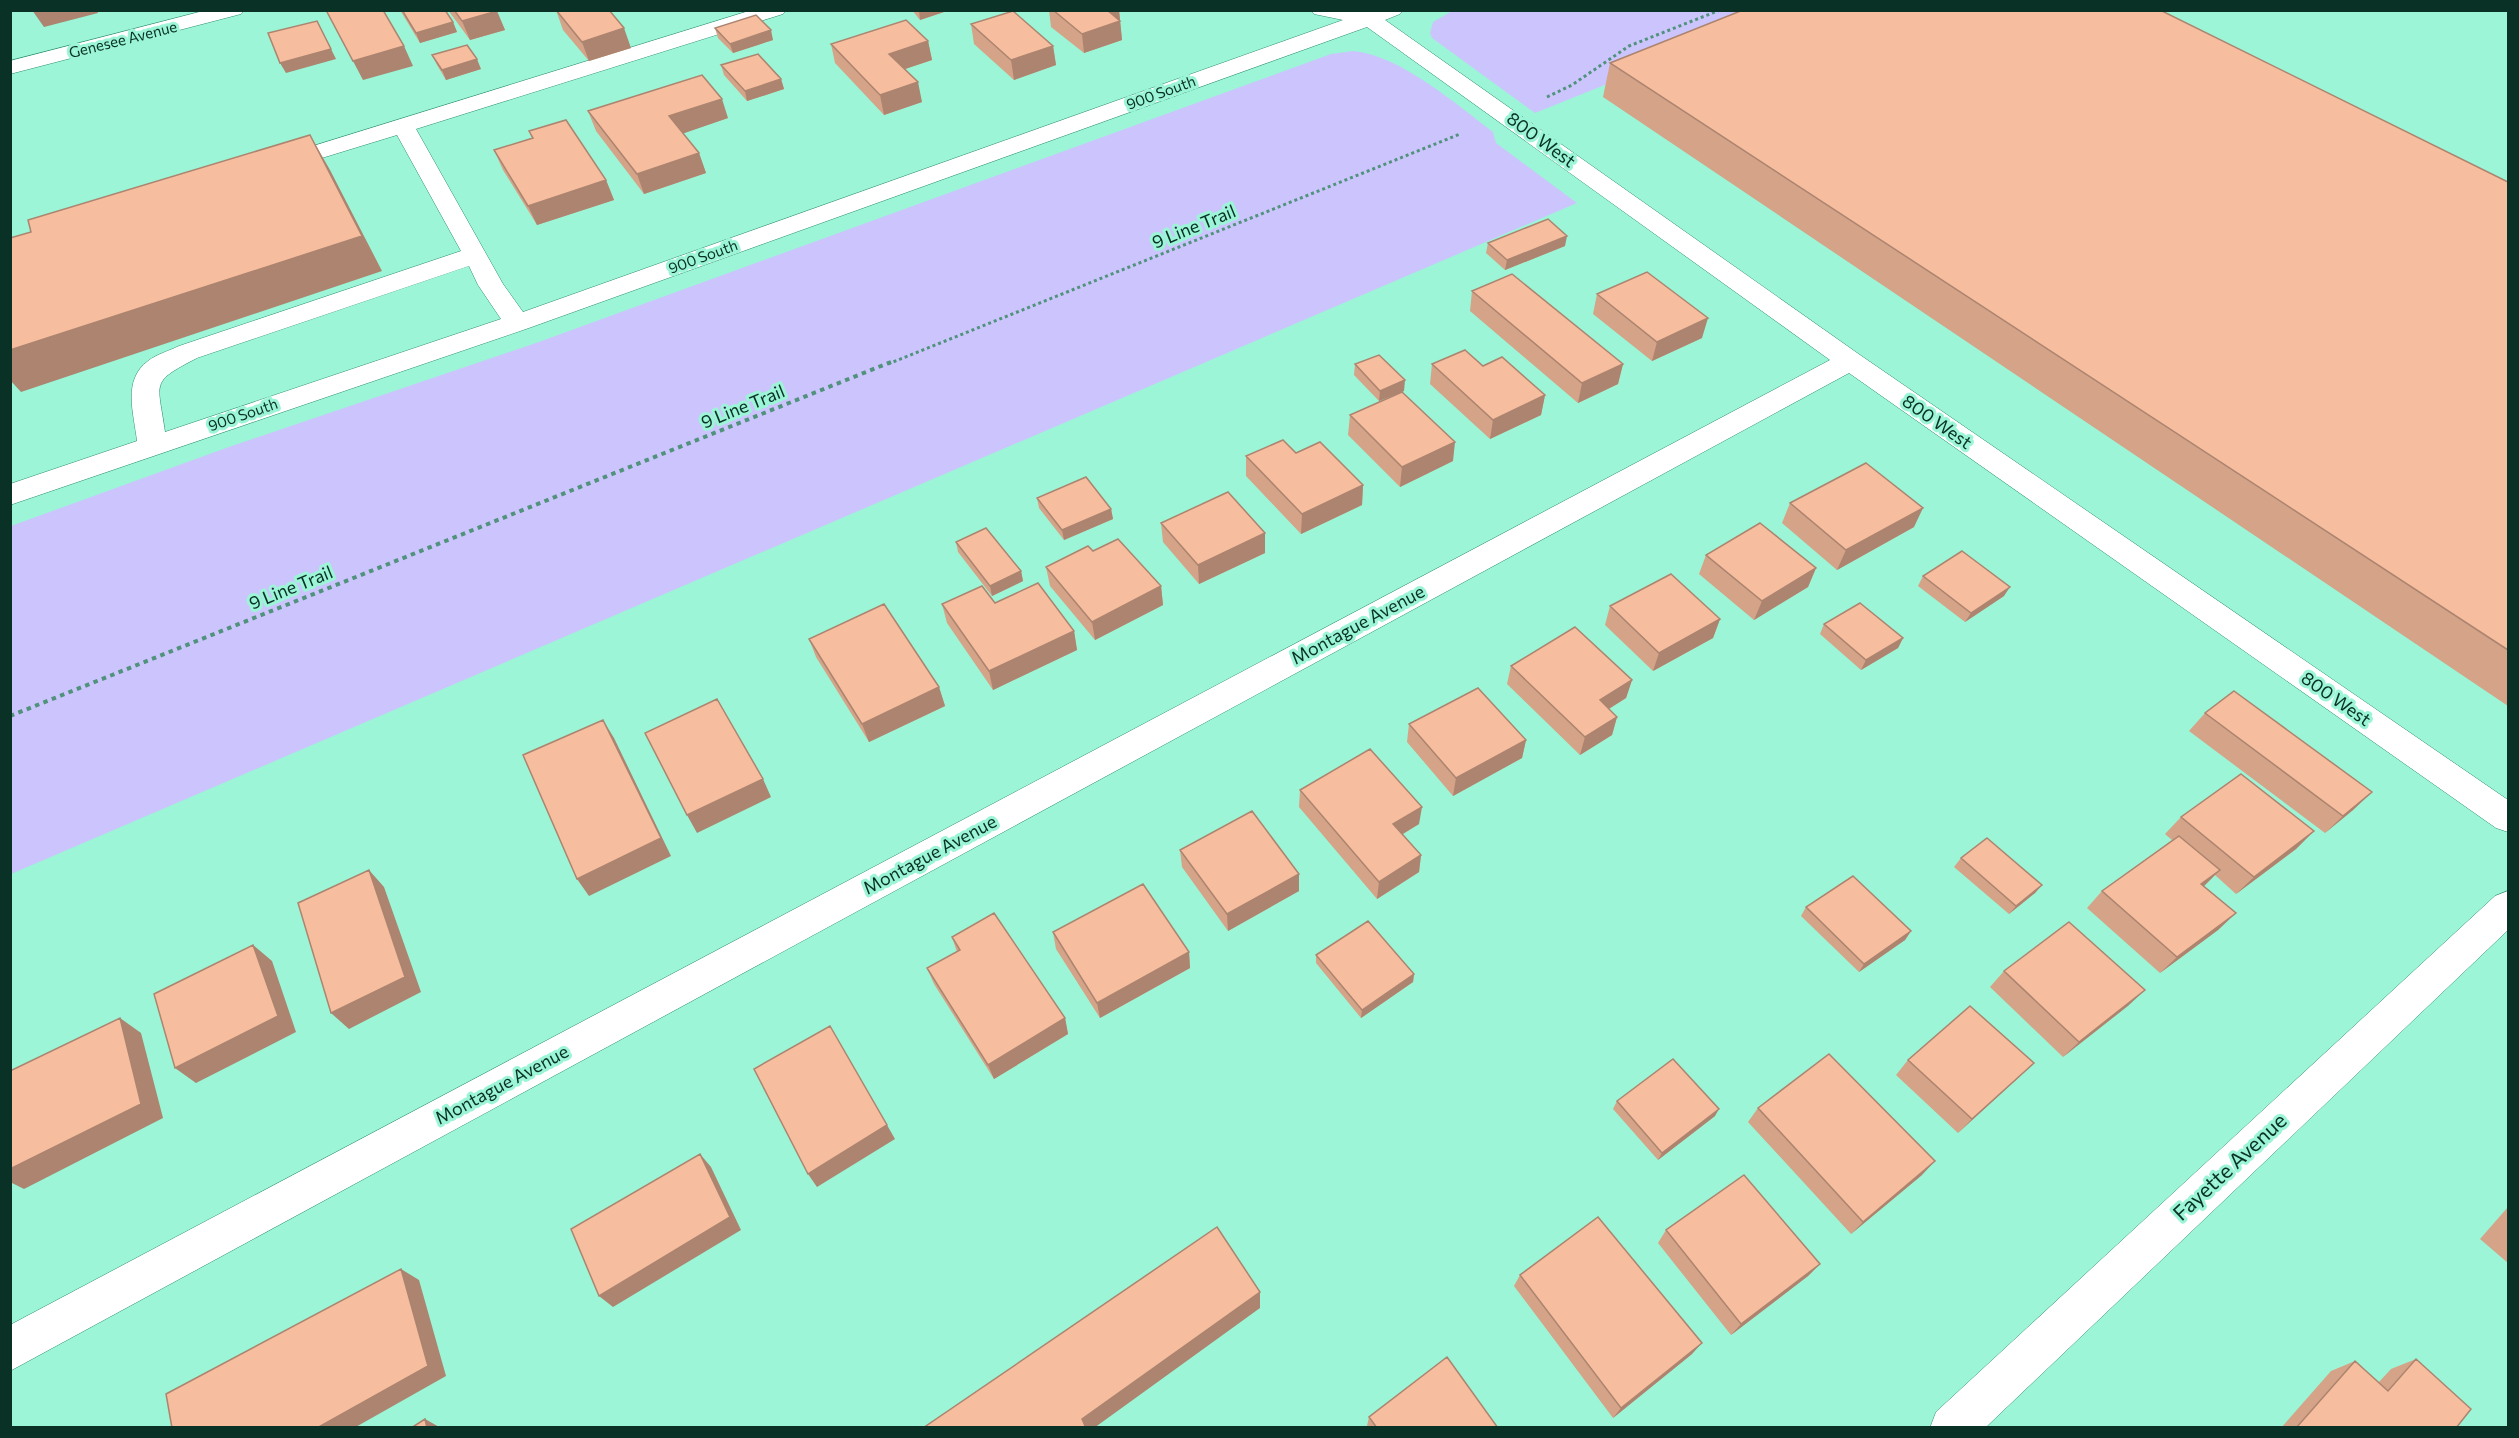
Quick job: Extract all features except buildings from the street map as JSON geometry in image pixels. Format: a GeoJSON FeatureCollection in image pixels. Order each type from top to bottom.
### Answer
{"type":"FeatureCollection","features":[{"type":"Feature","properties":{"kind":"street","name":"Genesee Avenue"},"geometry":{"type":"LineString","coordinates":[[10,68],[234,10]]}},
{"type":"Feature","properties":{"kind":"street"},"geometry":{"type":"LineString","coordinates":[[255,171],[776,10]]}},
{"type":"Feature","properties":{"kind":"street","name":"800 West"},"geometry":{"type":"LineString","coordinates":[[1321,10],[1378,13],[1850,361],[2508,818]]}},
{"type":"Feature","properties":{"kind":"street","name":"900 South"},"geometry":{"type":"LineString","coordinates":[[10,495],[517,323],[1378,13]]}},
{"type":"Feature","properties":{"kind":"street"},"geometry":{"type":"LineString","coordinates":[[403,126],[492,285],[517,323]]}},
{"type":"Feature","properties":{"kind":"street"},"geometry":{"type":"LineString","coordinates":[[152,445],[145,389],[147,379],[171,359],[476,255]]}},
{"type":"Feature","properties":{"kind":"street","name":"Montague Avenue"},"geometry":{"type":"LineString","coordinates":[[10,1349],[1850,361]]}},
{"type":"Feature","properties":{"kind":"street","name":"Fayette Avenue"},"geometry":{"type":"LineString","coordinates":[[1952,1428],[2508,907]]}},
{"type":"Feature","properties":{"kind":"path"},"geometry":{"type":"LineString","coordinates":[[1539,100],[1572,86],[1629,46],[1720,10]]}},
{"type":"Feature","properties":{"kind":"path","name":"9 Line Trail"},"geometry":{"type":"LineString","coordinates":[[10,716],[1468,131]]}},
{"type":"Feature","properties":{"kind":"shaded area"},"geometry":{"type":"Polygon","coordinates":[[[1452,11],[1789,11],[1535,113],[1432,38],[1430,33],[1433,22],[1452,11]]]}},
{"type":"Feature","properties":{"kind":"shaded area"},"geometry":{"type":"Polygon","coordinates":[[[1354,51],[1372,55],[1409,71],[1445,95],[1493,132],[1496,143],[1577,203],[11,874],[11,526],[226,448],[536,343],[1331,54],[1354,51]]]}}]}
